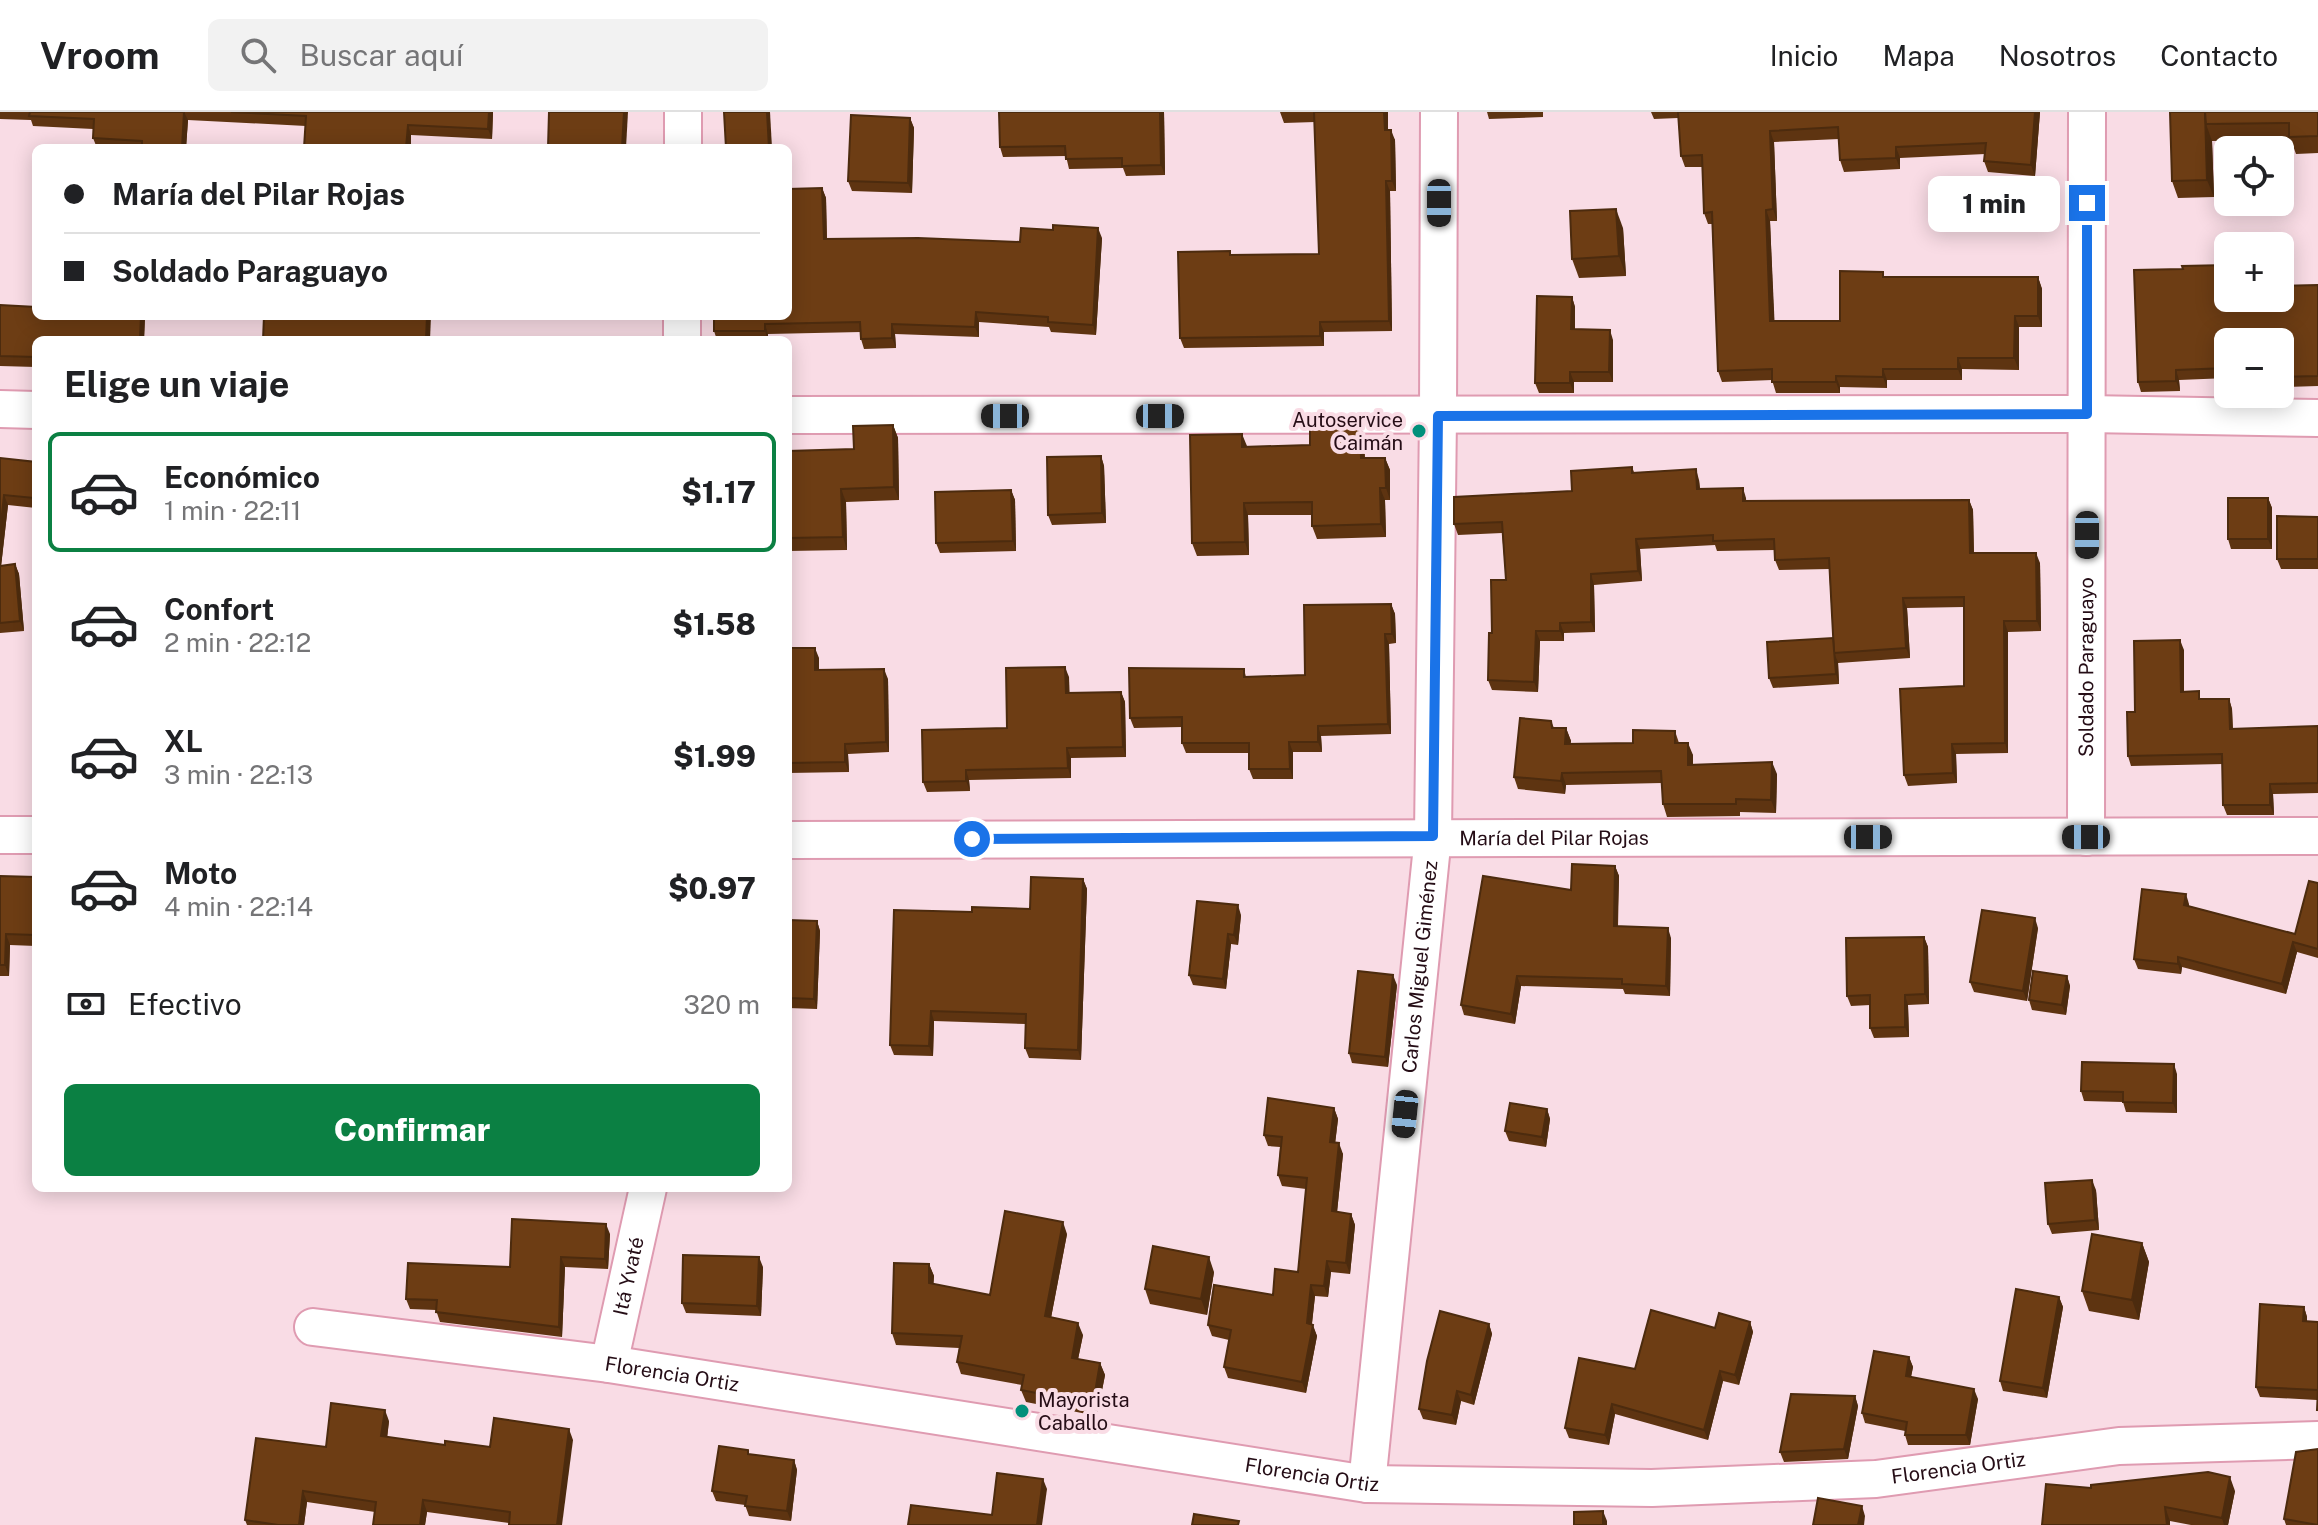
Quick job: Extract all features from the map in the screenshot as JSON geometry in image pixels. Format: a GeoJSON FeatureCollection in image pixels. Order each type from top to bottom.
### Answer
{"type":"FeatureCollection","features":[{"type":"Feature","properties":{"kind":"street"},"geometry":{"type":"LineString","coordinates":[[683,112],[683,144]]}},
{"type":"Feature","properties":{"kind":"street","name":"Carlos Miguel Giménez"},"geometry":{"type":"LineString","coordinates":[[1367,1484],[1433,836],[1439,112]]}},
{"type":"Feature","properties":{"kind":"street","name":"Soldado Paraguayo"},"geometry":{"type":"LineString","coordinates":[[2086,837],[2087,112]]}},
{"type":"Feature","properties":{"kind":"street"},"geometry":{"type":"LineString","coordinates":[[0,409],[32,410]]}},
{"type":"Feature","properties":{"kind":"street"},"geometry":{"type":"LineString","coordinates":[[792,415],[2087,414],[2318,418]]}},
{"type":"Feature","properties":{"kind":"street"},"geometry":{"type":"LineString","coordinates":[[0,835],[32,835]]}},
{"type":"Feature","properties":{"kind":"street","name":"María del Pilar Rojas"},"geometry":{"type":"LineString","coordinates":[[792,840],[2318,836]]}},
{"type":"Feature","properties":{"kind":"street","name":"Itá Yvaté"},"geometry":{"type":"LineString","coordinates":[[609,1364],[647,1192]]}},
{"type":"Feature","properties":{"kind":"street","name":"Florencia Ortiz"},"geometry":{"type":"LineString","coordinates":[[313,1327],[609,1364],[1367,1484],[1652,1488],[1861,1480],[2119,1446],[2318,1440]]}},
{"type":"Feature","properties":{"kind":"building"},"geometry":{"type":"Polygon","coordinates":[[[30,112],[184,112],[182,144],[142,144],[142,141],[93,138],[94,119],[29,116],[30,112]]]}},
{"type":"Feature","properties":{"kind":"building"},"geometry":{"type":"Polygon","coordinates":[[[231,112],[489,112],[488,129],[408,125],[406,144],[304,144],[306,116],[231,112]]]}},
{"type":"Feature","properties":{"kind":"building"},"geometry":{"type":"Polygon","coordinates":[[[549,112],[624,112],[622,144],[548,144],[549,112]]]}},
{"type":"Feature","properties":{"kind":"building"},"geometry":{"type":"Polygon","coordinates":[[[724,112],[767,112],[769,144],[726,144],[724,112]]]}},
{"type":"Feature","properties":{"kind":"building"},"geometry":{"type":"Polygon","coordinates":[[[999,112],[1160,112],[1161,165],[1122,166],[1122,158],[1066,159],[1065,146],[1000,147],[999,112]]]}},
{"type":"Feature","properties":{"kind":"building"},"geometry":{"type":"Polygon","coordinates":[[[1314,112],[1384,112],[1385,130],[1391,130],[1392,181],[1386,181],[1389,321],[1320,322],[1320,336],[1180,338],[1178,252],[1319,254],[1314,112]]]}},
{"type":"Feature","properties":{"kind":"building"},"geometry":{"type":"Polygon","coordinates":[[[1678,112],[2035,112],[2031,165],[1984,161],[1986,143],[1896,147],[1896,158],[1840,160],[1838,127],[1770,131],[1773,209],[1766,210],[1770,321],[1840,321],[1840,271],[1883,272],[1883,277],[2038,277],[2038,316],[2015,316],[2014,358],[1958,358],[1958,369],[1883,369],[1883,377],[1836,376],[1836,382],[1772,382],[1772,369],[1718,371],[1712,212],[1704,213],[1702,155],[1681,156],[1678,112]]]}},
{"type":"Feature","properties":{"kind":"building"},"geometry":{"type":"Polygon","coordinates":[[[2170,112],[2205,112],[2207,180],[2172,181],[2170,112]]]}},
{"type":"Feature","properties":{"kind":"building"},"geometry":{"type":"Polygon","coordinates":[[[2205,112],[2318,112],[2318,136],[2289,136],[2289,123],[2206,124],[2205,112]]]}},
{"type":"Feature","properties":{"kind":"building"},"geometry":{"type":"Polygon","coordinates":[[[851,115],[910,118],[908,183],[848,181],[851,115]]]}},
{"type":"Feature","properties":{"kind":"building"},"geometry":{"type":"Polygon","coordinates":[[[822,188],[824,239],[918,238],[1020,242],[1021,228],[1053,230],[1053,225],[1098,228],[1093,325],[1048,322],[1048,317],[976,312],[975,327],[892,324],[892,338],[861,339],[860,322],[765,324],[765,331],[714,331],[714,320],[792,320],[792,189],[822,188]]]}},
{"type":"Feature","properties":{"kind":"building"},"geometry":{"type":"Polygon","coordinates":[[[1616,209],[1619,256],[1572,259],[1570,211],[1616,209]]]}},
{"type":"Feature","properties":{"kind":"building"},"geometry":{"type":"Polygon","coordinates":[[[2214,265],[2214,312],[2294,312],[2294,286],[2318,285],[2318,376],[2294,377],[2294,328],[2214,328],[2214,369],[2176,370],[2176,381],[2138,382],[2134,270],[2183,269],[2182,266],[2214,265]]]}},
{"type":"Feature","properties":{"kind":"building"},"geometry":{"type":"Polygon","coordinates":[[[1537,296],[1572,297],[1571,329],[1610,330],[1609,372],[1570,372],[1570,383],[1535,383],[1537,296]]]}},
{"type":"Feature","properties":{"kind":"building"},"geometry":{"type":"Polygon","coordinates":[[[0,305],[32,307],[32,320],[141,320],[140,336],[32,336],[32,357],[0,356],[0,305]]]}},
{"type":"Feature","properties":{"kind":"building"},"geometry":{"type":"Polygon","coordinates":[[[264,320],[427,320],[426,336],[263,336],[264,320]]]}},
{"type":"Feature","properties":{"kind":"building"},"geometry":{"type":"Polygon","coordinates":[[[1360,424],[1361,458],[1385,458],[1386,488],[1380,488],[1381,524],[1312,526],[1312,502],[1244,503],[1245,542],[1192,543],[1190,435],[1242,434],[1242,447],[1310,445],[1310,425],[1360,424]]]}},
{"type":"Feature","properties":{"kind":"building"},"geometry":{"type":"Polygon","coordinates":[[[893,425],[894,487],[841,489],[843,537],[792,538],[792,451],[854,449],[853,426],[893,425]]]}},
{"type":"Feature","properties":{"kind":"building"},"geometry":{"type":"Polygon","coordinates":[[[1101,456],[1102,513],[1048,515],[1047,457],[1101,456]]]}},
{"type":"Feature","properties":{"kind":"building"},"geometry":{"type":"Polygon","coordinates":[[[0,458],[32,462],[32,498],[4,495],[0,534],[0,458]]]}},
{"type":"Feature","properties":{"kind":"building"},"geometry":{"type":"Polygon","coordinates":[[[1632,467],[1632,473],[1696,469],[1697,489],[1743,488],[1743,501],[1969,500],[1970,553],[2036,553],[2037,621],[2004,621],[2005,743],[1952,744],[1953,773],[1904,775],[1900,689],[1964,686],[1964,597],[1903,598],[1906,648],[1834,653],[1829,558],[1775,560],[1774,539],[1713,541],[1713,535],[1636,539],[1638,571],[1591,574],[1591,622],[1560,623],[1560,631],[1536,631],[1534,682],[1488,680],[1489,633],[1492,633],[1491,580],[1506,580],[1502,522],[1454,524],[1454,497],[1572,491],[1571,471],[1632,467]]]}},
{"type":"Feature","properties":{"kind":"building"},"geometry":{"type":"Polygon","coordinates":[[[1011,490],[1013,541],[936,543],[935,492],[1011,490]]]}},
{"type":"Feature","properties":{"kind":"building"},"geometry":{"type":"Polygon","coordinates":[[[2228,498],[2268,498],[2268,539],[2228,539],[2228,498]]]}},
{"type":"Feature","properties":{"kind":"building"},"geometry":{"type":"Polygon","coordinates":[[[2277,516],[2318,517],[2318,559],[2277,559],[2277,516]]]}},
{"type":"Feature","properties":{"kind":"building"},"geometry":{"type":"Polygon","coordinates":[[[15,564],[20,621],[0,623],[0,566],[15,564]]]}},
{"type":"Feature","properties":{"kind":"building"},"geometry":{"type":"Polygon","coordinates":[[[1391,604],[1392,634],[1385,634],[1388,724],[1318,726],[1318,742],[1289,742],[1290,769],[1249,769],[1249,743],[1182,743],[1182,717],[1130,718],[1129,668],[1244,669],[1244,677],[1305,675],[1304,605],[1391,604]]]}},
{"type":"Feature","properties":{"kind":"building"},"geometry":{"type":"Polygon","coordinates":[[[1833,638],[1836,674],[1769,678],[1767,642],[1833,638]]]}},
{"type":"Feature","properties":{"kind":"building"},"geometry":{"type":"Polygon","coordinates":[[[2180,640],[2181,692],[2199,691],[2199,699],[2229,699],[2230,729],[2318,726],[2318,783],[2270,784],[2270,805],[2223,805],[2222,754],[2128,756],[2127,712],[2135,712],[2134,641],[2180,640]]]}},
{"type":"Feature","properties":{"kind":"building"},"geometry":{"type":"Polygon","coordinates":[[[792,648],[815,648],[815,670],[884,669],[886,742],[845,744],[845,762],[792,763],[792,648]]]}},
{"type":"Feature","properties":{"kind":"building"},"geometry":{"type":"Polygon","coordinates":[[[1065,667],[1066,693],[1121,692],[1123,747],[1067,748],[1068,768],[966,770],[966,781],[923,782],[922,730],[1007,728],[1006,668],[1065,667]]]}},
{"type":"Feature","properties":{"kind":"building"},"geometry":{"type":"Polygon","coordinates":[[[1520,718],[1551,721],[1552,728],[1566,728],[1565,744],[1633,743],[1633,730],[1675,731],[1675,743],[1688,743],[1688,765],[1772,762],[1771,800],[1736,799],[1736,804],[1663,804],[1661,771],[1562,773],[1561,781],[1514,777],[1520,718]]]}},
{"type":"Feature","properties":{"kind":"building"},"geometry":{"type":"Polygon","coordinates":[[[1572,864],[1615,866],[1614,926],[1668,928],[1666,986],[1622,984],[1622,979],[1517,976],[1511,1014],[1461,1005],[1483,876],[1571,890],[1572,864]]]}},
{"type":"Feature","properties":{"kind":"building"},"geometry":{"type":"Polygon","coordinates":[[[0,876],[32,877],[32,935],[6,934],[5,965],[0,965],[0,876]]]}},
{"type":"Feature","properties":{"kind":"building"},"geometry":{"type":"Polygon","coordinates":[[[1031,877],[1083,879],[1078,1050],[1025,1048],[1026,1014],[931,1011],[929,1046],[890,1045],[894,910],[972,912],[972,907],[1030,909],[1031,877]]]}},
{"type":"Feature","properties":{"kind":"building"},"geometry":{"type":"Polygon","coordinates":[[[2309,881],[2318,883],[2318,949],[2293,942],[2282,984],[2178,957],[2178,964],[2134,959],[2142,889],[2186,894],[2184,905],[2295,934],[2309,881]]]}},
{"type":"Feature","properties":{"kind":"building"},"geometry":{"type":"Polygon","coordinates":[[[1197,901],[1238,905],[1234,935],[1228,934],[1223,979],[1189,975],[1197,901]]]}},
{"type":"Feature","properties":{"kind":"building"},"geometry":{"type":"Polygon","coordinates":[[[1982,910],[2035,918],[2023,991],[1970,982],[1982,910]]]}},
{"type":"Feature","properties":{"kind":"building"},"geometry":{"type":"Polygon","coordinates":[[[792,920],[817,921],[814,999],[792,998],[792,920]]]}},
{"type":"Feature","properties":{"kind":"building"},"geometry":{"type":"Polygon","coordinates":[[[1924,937],[1925,994],[1905,995],[1905,1027],[1870,1028],[1870,995],[1847,996],[1846,938],[1924,937]]]}},
{"type":"Feature","properties":{"kind":"building"},"geometry":{"type":"Polygon","coordinates":[[[1358,971],[1393,975],[1385,1057],[1349,1053],[1358,971]]]}},
{"type":"Feature","properties":{"kind":"building"},"geometry":{"type":"Polygon","coordinates":[[[2033,971],[2067,976],[2062,1005],[2029,1000],[2033,971]]]}},
{"type":"Feature","properties":{"kind":"building"},"geometry":{"type":"Polygon","coordinates":[[[2082,1062],[2174,1064],[2173,1103],[2123,1102],[2123,1092],[2081,1091],[2082,1062]]]}},
{"type":"Feature","properties":{"kind":"building"},"geometry":{"type":"Polygon","coordinates":[[[1268,1098],[1334,1108],[1330,1142],[1339,1143],[1332,1211],[1351,1214],[1346,1263],[1327,1261],[1324,1286],[1311,1285],[1307,1323],[1313,1325],[1302,1382],[1224,1367],[1231,1330],[1208,1325],[1214,1285],[1273,1295],[1275,1269],[1298,1272],[1307,1178],[1278,1175],[1282,1137],[1264,1135],[1268,1098]]]}},
{"type":"Feature","properties":{"kind":"building"},"geometry":{"type":"Polygon","coordinates":[[[1510,1103],[1547,1109],[1542,1137],[1505,1131],[1510,1103]]]}},
{"type":"Feature","properties":{"kind":"building"},"geometry":{"type":"Polygon","coordinates":[[[2092,1180],[2095,1220],[2048,1224],[2045,1183],[2092,1180]]]}},
{"type":"Feature","properties":{"kind":"building"},"geometry":{"type":"Polygon","coordinates":[[[1005,1211],[1063,1222],[1045,1316],[1078,1323],[1072,1358],[1100,1363],[1093,1404],[1021,1390],[1024,1375],[957,1362],[962,1336],[892,1333],[894,1263],[929,1264],[929,1283],[990,1295],[1005,1211]]]}},
{"type":"Feature","properties":{"kind":"building"},"geometry":{"type":"Polygon","coordinates":[[[512,1219],[606,1224],[605,1259],[561,1257],[559,1327],[436,1312],[437,1300],[406,1299],[408,1263],[510,1267],[512,1219]]]}},
{"type":"Feature","properties":{"kind":"building"},"geometry":{"type":"Polygon","coordinates":[[[2092,1234],[2142,1243],[2132,1300],[2082,1291],[2092,1234]]]}},
{"type":"Feature","properties":{"kind":"building"},"geometry":{"type":"Polygon","coordinates":[[[1153,1246],[1209,1257],[1201,1299],[1145,1289],[1153,1246]]]}},
{"type":"Feature","properties":{"kind":"building"},"geometry":{"type":"Polygon","coordinates":[[[683,1255],[759,1257],[757,1306],[682,1303],[683,1255]]]}},
{"type":"Feature","properties":{"kind":"building"},"geometry":{"type":"Polygon","coordinates":[[[2016,1289],[2059,1297],[2043,1388],[2000,1381],[2016,1289]]]}},
{"type":"Feature","properties":{"kind":"building"},"geometry":{"type":"Polygon","coordinates":[[[2260,1304],[2304,1307],[2303,1321],[2318,1322],[2318,1390],[2256,1387],[2260,1304]]]}},
{"type":"Feature","properties":{"kind":"building"},"geometry":{"type":"Polygon","coordinates":[[[1651,1310],[1715,1328],[1719,1313],[1750,1322],[1735,1375],[1720,1371],[1704,1430],[1612,1404],[1605,1435],[1565,1428],[1579,1358],[1635,1369],[1651,1310]]]}},
{"type":"Feature","properties":{"kind":"building"},"geometry":{"type":"Polygon","coordinates":[[[1440,1311],[1489,1324],[1471,1395],[1457,1391],[1452,1415],[1419,1409],[1440,1311]]]}},
{"type":"Feature","properties":{"kind":"building"},"geometry":{"type":"Polygon","coordinates":[[[1874,1351],[1909,1357],[1906,1376],[1974,1389],[1966,1435],[1905,1435],[1907,1422],[1862,1413],[1874,1351]]]}},
{"type":"Feature","properties":{"kind":"building"},"geometry":{"type":"Polygon","coordinates":[[[1791,1394],[1855,1396],[1844,1449],[1780,1452],[1791,1394]]]}},
{"type":"Feature","properties":{"kind":"building"},"geometry":{"type":"Polygon","coordinates":[[[331,1403],[385,1410],[381,1436],[445,1445],[445,1441],[490,1447],[494,1418],[569,1429],[557,1525],[509,1525],[510,1512],[423,1500],[420,1525],[373,1525],[376,1502],[303,1491],[299,1525],[245,1520],[256,1438],[326,1447],[331,1403]]]}},
{"type":"Feature","properties":{"kind":"building"},"geometry":{"type":"Polygon","coordinates":[[[719,1446],[748,1450],[748,1454],[794,1460],[787,1511],[745,1506],[747,1496],[712,1491],[719,1446]]]}},
{"type":"Feature","properties":{"kind":"building"},"geometry":{"type":"Polygon","coordinates":[[[2318,1449],[2318,1525],[2284,1519],[2296,1452],[2318,1449]]]}},
{"type":"Feature","properties":{"kind":"building"},"geometry":{"type":"Polygon","coordinates":[[[2208,1472],[2230,1477],[2222,1518],[2165,1507],[2167,1525],[2042,1525],[2046,1484],[2091,1488],[2091,1485],[2208,1472]]]}},
{"type":"Feature","properties":{"kind":"building"},"geometry":{"type":"Polygon","coordinates":[[[997,1473],[1043,1479],[1037,1525],[908,1525],[911,1505],[992,1515],[997,1473]]]}},
{"type":"Feature","properties":{"kind":"building"},"geometry":{"type":"Polygon","coordinates":[[[1818,1498],[1862,1506],[1858,1525],[1813,1525],[1818,1498]]]}},
{"type":"Feature","properties":{"kind":"building"},"geometry":{"type":"Polygon","coordinates":[[[1603,1511],[1603,1525],[1574,1525],[1574,1512],[1603,1511]]]}},
{"type":"Feature","properties":{"kind":"building"},"geometry":{"type":"Polygon","coordinates":[[[1194,1514],[1239,1521],[1238,1525],[1192,1525],[1194,1514]]]}},
{"type":"Feature","properties":{"kind":"place","name":"Autoservice Caimán"},"geometry":{"type":"Point","coordinates":[1419,431]}},
{"type":"Feature","properties":{"kind":"place","name":"Mayorista Caballo"},"geometry":{"type":"Point","coordinates":[1022,1411]}},
{"type":"Feature","properties":{"kind":"route"},"geometry":{"type":"LineString","coordinates":[[972,839],[1433,836],[1438,416],[2087,414],[2087,203]]}}]}
